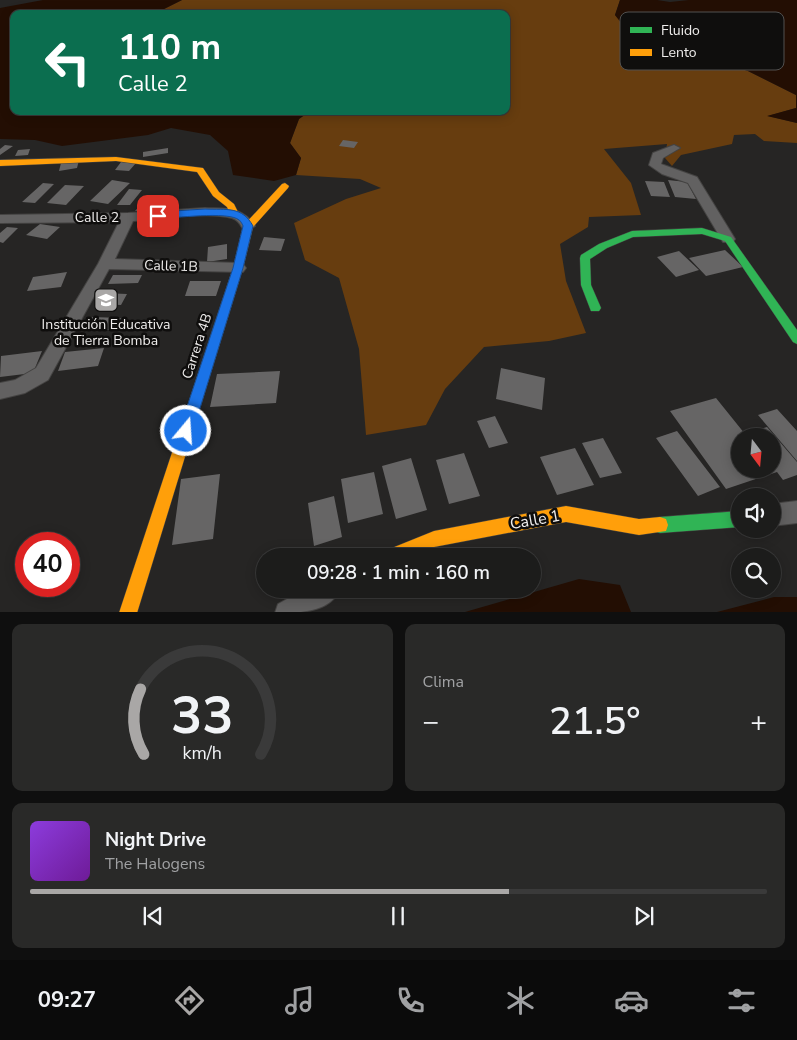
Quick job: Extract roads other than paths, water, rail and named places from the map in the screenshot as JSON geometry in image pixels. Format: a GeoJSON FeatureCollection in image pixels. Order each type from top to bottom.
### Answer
{"type":"FeatureCollection","features":[{"type":"Feature","properties":{"kind":"street"},"geometry":{"type":"LineString","coordinates":[[674,148],[657,156],[655,165],[666,172],[693,180],[728,239],[797,339]]}},
{"type":"Feature","properties":{"kind":"street"},"geometry":{"type":"LineString","coordinates":[[0,163],[56,159],[116,158],[200,170],[210,181],[216,194],[231,204],[234,214],[244,218],[248,226]]}},
{"type":"Feature","properties":{"kind":"street","name":"Carrera 4B"},"geometry":{"type":"LineString","coordinates":[[128,612],[238,268],[248,226],[285,186]]}},
{"type":"Feature","properties":{"kind":"street","name":"Calle 2"},"geometry":{"type":"LineString","coordinates":[[0,219],[128,217],[205,212],[234,214]]}},
{"type":"Feature","properties":{"kind":"street"},"geometry":{"type":"LineString","coordinates":[[9,389],[42,374],[105,264],[128,217]]}},
{"type":"Feature","properties":{"kind":"street"},"geometry":{"type":"LineString","coordinates":[[596,308],[586,285],[585,258],[603,246],[632,234],[702,231],[728,239]]}},
{"type":"Feature","properties":{"kind":"street","name":"Calle 1B"},"geometry":{"type":"LineString","coordinates":[[105,264],[238,268]]}},
{"type":"Feature","properties":{"kind":"street"},"geometry":{"type":"LineString","coordinates":[[781,514],[797,512]]}},
{"type":"Feature","properties":{"kind":"street","name":"Calle 1"},"geometry":{"type":"LineString","coordinates":[[413,548],[434,539],[566,514],[639,527],[731,520]]}},
{"type":"Feature","properties":{"kind":"street"},"geometry":{"type":"LineString","coordinates":[[287,612],[312,598]]}},
{"type":"Feature","properties":{"kind":"place","name":"Institución Educativa de Tierra Bomba"},"geometry":{"type":"Point","coordinates":[106,300]}}]}
